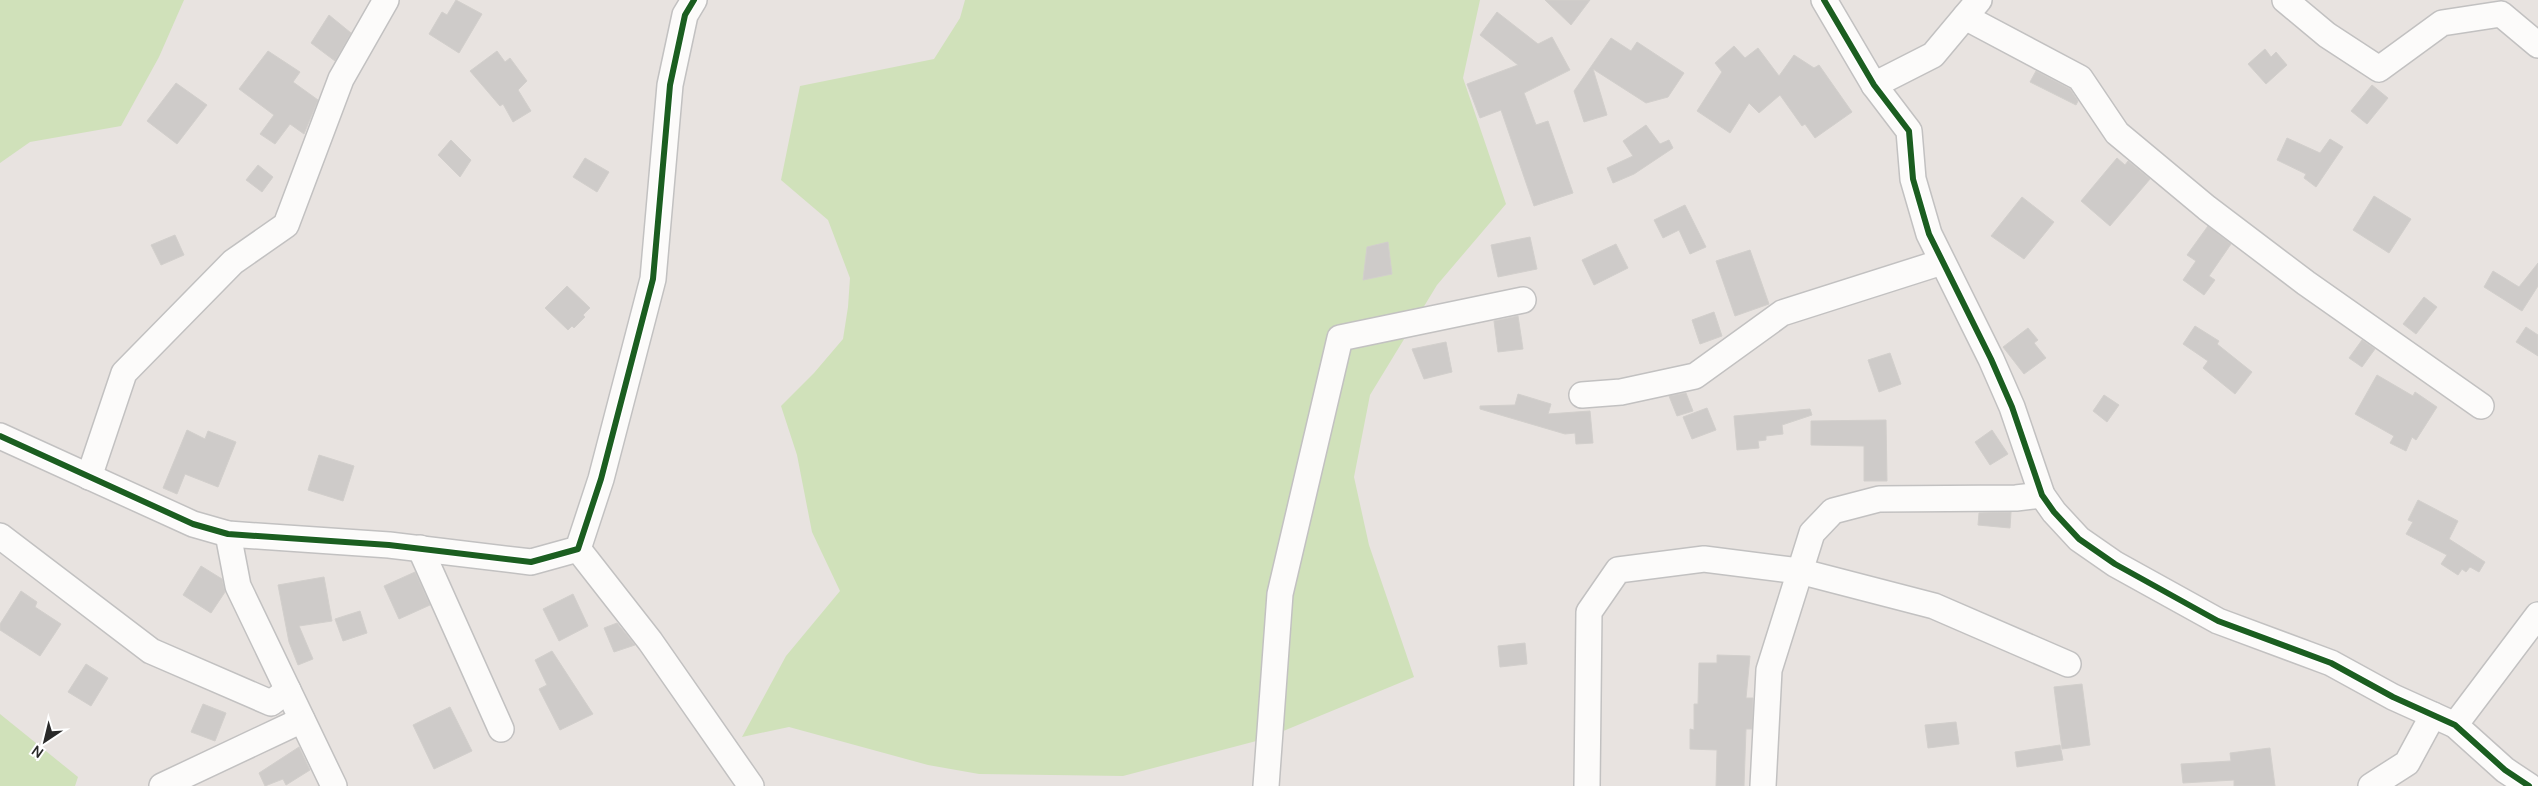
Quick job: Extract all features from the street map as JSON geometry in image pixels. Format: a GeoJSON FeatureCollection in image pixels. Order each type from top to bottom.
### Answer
{"type":"FeatureCollection","features":[{"type":"Feature","properties":{"kind":"street"},"geometry":{"type":"LineString","coordinates":[[89,477],[124,373],[233,262],[286,225],[341,79],[386,0]]}},
{"type":"Feature","properties":{"kind":"street"},"geometry":{"type":"LineString","coordinates":[[578,549],[601,479],[653,279],[670,85],[685,15],[694,0]]}},
{"type":"Feature","properties":{"kind":"street"},"geometry":{"type":"LineString","coordinates":[[1824,0],[1874,85],[1909,131],[1913,179],[1928,234],[1991,359],[2012,407],[2042,495],[2079,539],[2116,564],[2218,621],[2331,663],[2392,697],[2444,720],[2505,770],[2529,786]]}},
{"type":"Feature","properties":{"kind":"street"},"geometry":{"type":"LineString","coordinates":[[2286,0],[2327,35],[2378,69],[2442,23],[2501,14],[2538,45]]}},
{"type":"Feature","properties":{"kind":"street"},"geometry":{"type":"LineString","coordinates":[[1874,85],[1933,55],[1972,8],[2080,78],[2117,133],[2207,208],[2306,283],[2481,406]]}},
{"type":"Feature","properties":{"kind":"street"},"geometry":{"type":"LineString","coordinates":[[1582,395],[1621,392],[1695,376],[1782,313],[1942,262]]}},
{"type":"Feature","properties":{"kind":"street"},"geometry":{"type":"LineString","coordinates":[[1266,786],[1280,594],[1340,338],[1523,300]]}},
{"type":"Feature","properties":{"kind":"street"},"geometry":{"type":"LineString","coordinates":[[1,438],[193,524],[228,534],[420,548],[531,562],[578,549]]}},
{"type":"Feature","properties":{"kind":"street"},"geometry":{"type":"LineString","coordinates":[[1763,786],[1769,670],[1812,533],[1833,511],[1878,500],[2016,498],[2042,495]]}},
{"type":"Feature","properties":{"kind":"street"},"geometry":{"type":"LineString","coordinates":[[228,534],[238,586],[334,786]]}},
{"type":"Feature","properties":{"kind":"street"},"geometry":{"type":"LineString","coordinates":[[0,536],[151,651],[271,703],[288,690]]}},
{"type":"Feature","properties":{"kind":"street"},"geometry":{"type":"LineString","coordinates":[[420,548],[501,729]]}},
{"type":"Feature","properties":{"kind":"street"},"geometry":{"type":"LineString","coordinates":[[578,549],[650,640],[750,786]]}},
{"type":"Feature","properties":{"kind":"street"},"geometry":{"type":"LineString","coordinates":[[1587,786],[1589,612],[1618,570],[1704,559],[1799,571],[1934,606],[2068,664]]}},
{"type":"Feature","properties":{"kind":"street"},"geometry":{"type":"LineString","coordinates":[[2371,786],[2407,763],[2538,615]]}},
{"type":"Feature","properties":{"kind":"street"},"geometry":{"type":"LineString","coordinates":[[162,786],[302,720]]}},
{"type":"Feature","properties":{"kind":"green space"},"geometry":{"type":"Polygon","coordinates":[[[0,0],[184,0],[159,57],[121,126],[30,142],[0,163],[0,0]]]}},
{"type":"Feature","properties":{"kind":"green space"},"geometry":{"type":"Polygon","coordinates":[[[965,0],[1480,0],[1463,78],[1506,204],[1437,285],[1370,395],[1354,477],[1369,545],[1414,677],[1264,739],[1123,776],[979,774],[928,765],[789,727],[742,737],[786,656],[840,591],[812,532],[797,455],[781,406],[814,373],[843,339],[850,278],[828,220],[781,180],[800,86],[934,59],[960,18],[965,0]]]}},
{"type":"Feature","properties":{"kind":"green space"},"geometry":{"type":"Polygon","coordinates":[[[0,714],[78,777],[75,786],[0,786],[0,714]]]}},
{"type":"Feature","properties":{"kind":"building"},"geometry":{"type":"Polygon","coordinates":[[[456,0],[482,14],[459,53],[429,34],[442,12],[447,15],[456,0]]]}},
{"type":"Feature","properties":{"kind":"building"},"geometry":{"type":"Polygon","coordinates":[[[1545,0],[1590,0],[1571,25],[1545,0]]]}},
{"type":"Feature","properties":{"kind":"building"},"geometry":{"type":"Polygon","coordinates":[[[1497,12],[1538,44],[1552,37],[1570,70],[1524,93],[1536,125],[1548,121],[1573,193],[1534,206],[1501,110],[1480,118],[1467,84],[1518,65],[1480,35],[1497,12]]]}},
{"type":"Feature","properties":{"kind":"building"},"geometry":{"type":"Polygon","coordinates":[[[329,15],[351,33],[335,61],[311,43],[329,15]]]}},
{"type":"Feature","properties":{"kind":"building"},"geometry":{"type":"Polygon","coordinates":[[[1611,38],[1631,51],[1637,42],[1684,73],[1668,97],[1646,103],[1593,69],[1607,115],[1584,122],[1574,91],[1611,38]]]}},
{"type":"Feature","properties":{"kind":"building"},"geometry":{"type":"Polygon","coordinates":[[[1734,46],[1745,58],[1758,48],[1779,76],[1794,55],[1814,68],[1819,65],[1852,112],[1815,138],[1805,124],[1802,126],[1780,95],[1759,113],[1749,103],[1730,133],[1697,111],[1722,72],[1715,63],[1734,46]]]}},
{"type":"Feature","properties":{"kind":"building"},"geometry":{"type":"Polygon","coordinates":[[[2265,49],[2271,57],[2276,52],[2287,65],[2266,84],[2248,64],[2265,49]]]}},
{"type":"Feature","properties":{"kind":"building"},"geometry":{"type":"Polygon","coordinates":[[[268,51],[300,72],[293,82],[318,100],[304,134],[290,124],[275,144],[260,134],[274,115],[239,89],[268,51]]]}},
{"type":"Feature","properties":{"kind":"building"},"geometry":{"type":"Polygon","coordinates":[[[497,51],[505,62],[510,58],[527,81],[518,90],[531,111],[513,122],[503,104],[500,106],[470,71],[497,51]]]}},
{"type":"Feature","properties":{"kind":"building"},"geometry":{"type":"Polygon","coordinates":[[[2036,71],[2070,89],[2078,101],[2076,105],[2030,82],[2036,71]]]}},
{"type":"Feature","properties":{"kind":"building"},"geometry":{"type":"Polygon","coordinates":[[[176,83],[207,105],[177,144],[147,121],[176,83]]]}},
{"type":"Feature","properties":{"kind":"building"},"geometry":{"type":"Polygon","coordinates":[[[2372,85],[2388,98],[2367,124],[2351,111],[2372,85]]]}},
{"type":"Feature","properties":{"kind":"building"},"geometry":{"type":"Polygon","coordinates":[[[1646,125],[1660,144],[1669,140],[1673,148],[1634,174],[1613,183],[1607,168],[1633,156],[1623,141],[1646,125]]]}},
{"type":"Feature","properties":{"kind":"building"},"geometry":{"type":"Polygon","coordinates":[[[2287,138],[2320,153],[2330,139],[2343,147],[2316,187],[2304,178],[2306,174],[2277,160],[2287,138]]]}},
{"type":"Feature","properties":{"kind":"building"},"geometry":{"type":"Polygon","coordinates":[[[451,140],[471,160],[460,177],[438,155],[451,140]]]}},
{"type":"Feature","properties":{"kind":"building"},"geometry":{"type":"Polygon","coordinates":[[[585,158],[609,172],[597,192],[573,177],[585,158]]]}},
{"type":"Feature","properties":{"kind":"building"},"geometry":{"type":"Polygon","coordinates":[[[2117,158],[2125,165],[2128,161],[2150,179],[2110,226],[2081,201],[2117,158]]]}},
{"type":"Feature","properties":{"kind":"building"},"geometry":{"type":"Polygon","coordinates":[[[258,165],[273,177],[262,192],[246,180],[258,165]]]}},
{"type":"Feature","properties":{"kind":"building"},"geometry":{"type":"Polygon","coordinates":[[[2374,196],[2411,219],[2389,253],[2353,230],[2374,196]]]}},
{"type":"Feature","properties":{"kind":"building"},"geometry":{"type":"Polygon","coordinates":[[[2022,197],[2054,222],[2024,259],[1991,236],[2022,197]]]}},
{"type":"Feature","properties":{"kind":"building"},"geometry":{"type":"Polygon","coordinates":[[[1685,205],[1706,247],[1690,254],[1679,230],[1663,238],[1654,220],[1685,205]]]}},
{"type":"Feature","properties":{"kind":"building"},"geometry":{"type":"Polygon","coordinates":[[[2208,226],[2231,244],[2209,276],[2215,280],[2204,295],[2183,280],[2196,261],[2187,255],[2208,226]]]}},
{"type":"Feature","properties":{"kind":"building"},"geometry":{"type":"Polygon","coordinates":[[[175,235],[184,255],[161,265],[151,245],[175,235]]]}},
{"type":"Feature","properties":{"kind":"building"},"geometry":{"type":"Polygon","coordinates":[[[1530,237],[1537,269],[1498,277],[1491,245],[1530,237]]]}},
{"type":"Feature","properties":{"kind":"building"},"geometry":{"type":"Polygon","coordinates":[[[1388,242],[1392,274],[1363,280],[1367,247],[1388,242]]]}},
{"type":"Feature","properties":{"kind":"building"},"geometry":{"type":"Polygon","coordinates":[[[1616,244],[1628,268],[1594,285],[1582,260],[1616,244]]]}},
{"type":"Feature","properties":{"kind":"building"},"geometry":{"type":"Polygon","coordinates":[[[1750,250],[1769,304],[1735,316],[1716,261],[1750,250]]]}},
{"type":"Feature","properties":{"kind":"building"},"geometry":{"type":"Polygon","coordinates":[[[2538,263],[2538,286],[2522,311],[2484,287],[2493,271],[2519,287],[2538,263]]]}},
{"type":"Feature","properties":{"kind":"building"},"geometry":{"type":"Polygon","coordinates":[[[567,286],[590,308],[583,315],[585,317],[574,328],[572,326],[568,330],[545,308],[567,286]]]}},
{"type":"Feature","properties":{"kind":"building"},"geometry":{"type":"Polygon","coordinates":[[[2424,297],[2437,307],[2416,334],[2403,324],[2424,297]]]}},
{"type":"Feature","properties":{"kind":"building"},"geometry":{"type":"Polygon","coordinates":[[[1714,312],[1722,336],[1700,344],[1692,320],[1714,312]]]}},
{"type":"Feature","properties":{"kind":"building"},"geometry":{"type":"Polygon","coordinates":[[[1518,316],[1523,349],[1498,352],[1494,321],[1518,316]]]}},
{"type":"Feature","properties":{"kind":"building"},"geometry":{"type":"Polygon","coordinates":[[[2195,326],[2219,341],[2217,344],[2252,372],[2235,394],[2203,368],[2208,361],[2183,344],[2195,326]]]}},
{"type":"Feature","properties":{"kind":"building"},"geometry":{"type":"Polygon","coordinates":[[[2526,327],[2538,335],[2538,356],[2516,342],[2526,327]]]}},
{"type":"Feature","properties":{"kind":"building"},"geometry":{"type":"Polygon","coordinates":[[[2028,328],[2038,340],[2034,343],[2046,358],[2024,374],[2003,347],[2028,328]]]}},
{"type":"Feature","properties":{"kind":"building"},"geometry":{"type":"Polygon","coordinates":[[[2362,340],[2375,349],[2362,367],[2349,358],[2362,340]]]}},
{"type":"Feature","properties":{"kind":"building"},"geometry":{"type":"Polygon","coordinates":[[[1446,342],[1452,372],[1424,379],[1412,349],[1446,342]]]}},
{"type":"Feature","properties":{"kind":"building"},"geometry":{"type":"Polygon","coordinates":[[[1890,353],[1901,384],[1879,392],[1868,360],[1890,353]]]}},
{"type":"Feature","properties":{"kind":"building"},"geometry":{"type":"Polygon","coordinates":[[[2377,375],[2413,396],[2415,392],[2437,407],[2416,440],[2412,437],[2406,451],[2390,443],[2394,436],[2355,414],[2377,375]]]}},
{"type":"Feature","properties":{"kind":"building"},"geometry":{"type":"Polygon","coordinates":[[[1686,393],[1693,411],[1677,416],[1669,396],[1686,393]]]}},
{"type":"Feature","properties":{"kind":"building"},"geometry":{"type":"Polygon","coordinates":[[[1518,394],[1551,404],[1548,414],[1590,411],[1593,443],[1576,444],[1575,433],[1565,434],[1480,409],[1480,406],[1515,405],[1518,394]]]}},
{"type":"Feature","properties":{"kind":"building"},"geometry":{"type":"Polygon","coordinates":[[[2104,395],[2119,405],[2107,422],[2093,411],[2104,395]]]}},
{"type":"Feature","properties":{"kind":"building"},"geometry":{"type":"Polygon","coordinates":[[[1707,408],[1716,430],[1692,439],[1683,417],[1707,408]]]}},
{"type":"Feature","properties":{"kind":"building"},"geometry":{"type":"Polygon","coordinates":[[[1810,409],[1812,415],[1782,425],[1783,434],[1766,436],[1766,440],[1758,441],[1759,448],[1737,450],[1734,416],[1810,409]]]}},
{"type":"Feature","properties":{"kind":"building"},"geometry":{"type":"Polygon","coordinates":[[[1886,420],[1887,481],[1864,481],[1864,446],[1811,445],[1811,421],[1886,420]]]}},
{"type":"Feature","properties":{"kind":"building"},"geometry":{"type":"Polygon","coordinates":[[[187,430],[205,439],[208,431],[236,442],[218,487],[185,474],[177,494],[163,488],[187,430]]]}},
{"type":"Feature","properties":{"kind":"building"},"geometry":{"type":"Polygon","coordinates":[[[1992,430],[2008,454],[1990,465],[1975,442],[1992,430]]]}},
{"type":"Feature","properties":{"kind":"building"},"geometry":{"type":"Polygon","coordinates":[[[319,455],[354,466],[343,501],[308,490],[319,455]]]}},
{"type":"Feature","properties":{"kind":"building"},"geometry":{"type":"Polygon","coordinates":[[[2418,500],[2458,521],[2449,539],[2485,562],[2479,572],[2470,567],[2466,572],[2462,569],[2458,575],[2441,564],[2447,555],[2406,534],[2413,522],[2408,520],[2418,500]]]}},
{"type":"Feature","properties":{"kind":"building"},"geometry":{"type":"Polygon","coordinates":[[[2011,512],[2010,528],[1978,525],[1979,513],[2011,512]]]}},
{"type":"Feature","properties":{"kind":"building"},"geometry":{"type":"Polygon","coordinates":[[[201,566],[222,579],[225,592],[211,613],[183,595],[201,566]]]}},
{"type":"Feature","properties":{"kind":"building"},"geometry":{"type":"Polygon","coordinates":[[[415,572],[430,605],[399,619],[384,586],[415,572]]]}},
{"type":"Feature","properties":{"kind":"building"},"geometry":{"type":"Polygon","coordinates":[[[324,577],[332,621],[299,626],[313,659],[298,665],[289,642],[278,585],[324,577]]]}},
{"type":"Feature","properties":{"kind":"building"},"geometry":{"type":"Polygon","coordinates":[[[21,591],[37,602],[35,607],[61,624],[40,656],[0,630],[0,624],[21,591]]]}},
{"type":"Feature","properties":{"kind":"building"},"geometry":{"type":"Polygon","coordinates":[[[573,594],[588,626],[559,641],[543,609],[573,594]]]}},
{"type":"Feature","properties":{"kind":"building"},"geometry":{"type":"Polygon","coordinates":[[[360,611],[367,633],[343,641],[335,619],[360,611]]]}},
{"type":"Feature","properties":{"kind":"building"},"geometry":{"type":"Polygon","coordinates":[[[617,623],[635,645],[614,652],[604,628],[617,623]]]}},
{"type":"Feature","properties":{"kind":"building"},"geometry":{"type":"Polygon","coordinates":[[[1525,643],[1527,664],[1500,667],[1498,646],[1525,643]]]}},
{"type":"Feature","properties":{"kind":"building"},"geometry":{"type":"Polygon","coordinates":[[[552,651],[593,714],[560,730],[539,689],[547,685],[535,660],[552,651]]]}},
{"type":"Feature","properties":{"kind":"building"},"geometry":{"type":"Polygon","coordinates":[[[1717,655],[1750,656],[1746,698],[1753,698],[1753,710],[1752,729],[1746,729],[1744,786],[1716,786],[1717,750],[1690,749],[1690,729],[1694,730],[1694,704],[1698,704],[1699,663],[1717,663],[1717,655]]]}},
{"type":"Feature","properties":{"kind":"building"},"geometry":{"type":"Polygon","coordinates":[[[86,664],[108,678],[91,706],[68,692],[86,664]]]}},
{"type":"Feature","properties":{"kind":"building"},"geometry":{"type":"Polygon","coordinates":[[[2082,684],[2090,745],[2062,749],[2054,687],[2082,684]]]}},
{"type":"Feature","properties":{"kind":"building"},"geometry":{"type":"Polygon","coordinates":[[[203,704],[226,713],[215,741],[191,732],[203,704]]]}},
{"type":"Feature","properties":{"kind":"building"},"geometry":{"type":"Polygon","coordinates":[[[450,707],[472,751],[434,769],[413,725],[450,707]]]}},
{"type":"Feature","properties":{"kind":"building"},"geometry":{"type":"Polygon","coordinates":[[[1956,722],[1959,744],[1928,748],[1925,725],[1956,722]]]}},
{"type":"Feature","properties":{"kind":"building"},"geometry":{"type":"Polygon","coordinates":[[[2060,745],[2063,760],[2017,767],[2015,752],[2060,745]]]}},
{"type":"Feature","properties":{"kind":"building"},"geometry":{"type":"Polygon","coordinates":[[[299,747],[310,770],[286,785],[283,779],[265,786],[259,773],[299,747]]]}},
{"type":"Feature","properties":{"kind":"building"},"geometry":{"type":"Polygon","coordinates":[[[2270,748],[2275,786],[2234,786],[2234,780],[2183,783],[2181,764],[2231,761],[2230,753],[2270,748]]]}},
{"type":"Feature","properties":{"kind":"cycle path"},"geometry":{"type":"LineString","coordinates":[[0,436],[193,524],[228,534],[389,545],[531,562],[578,549],[601,479],[653,279],[670,85],[685,15],[694,0]]}},
{"type":"Feature","properties":{"kind":"cycle path"},"geometry":{"type":"LineString","coordinates":[[1824,0],[1874,85],[1909,131],[1913,179],[1929,234],[1991,359],[2012,407],[2042,495],[2054,512],[2079,539],[2115,564],[2218,621],[2331,663],[2393,697],[2455,725],[2505,770],[2529,786]]}}]}
